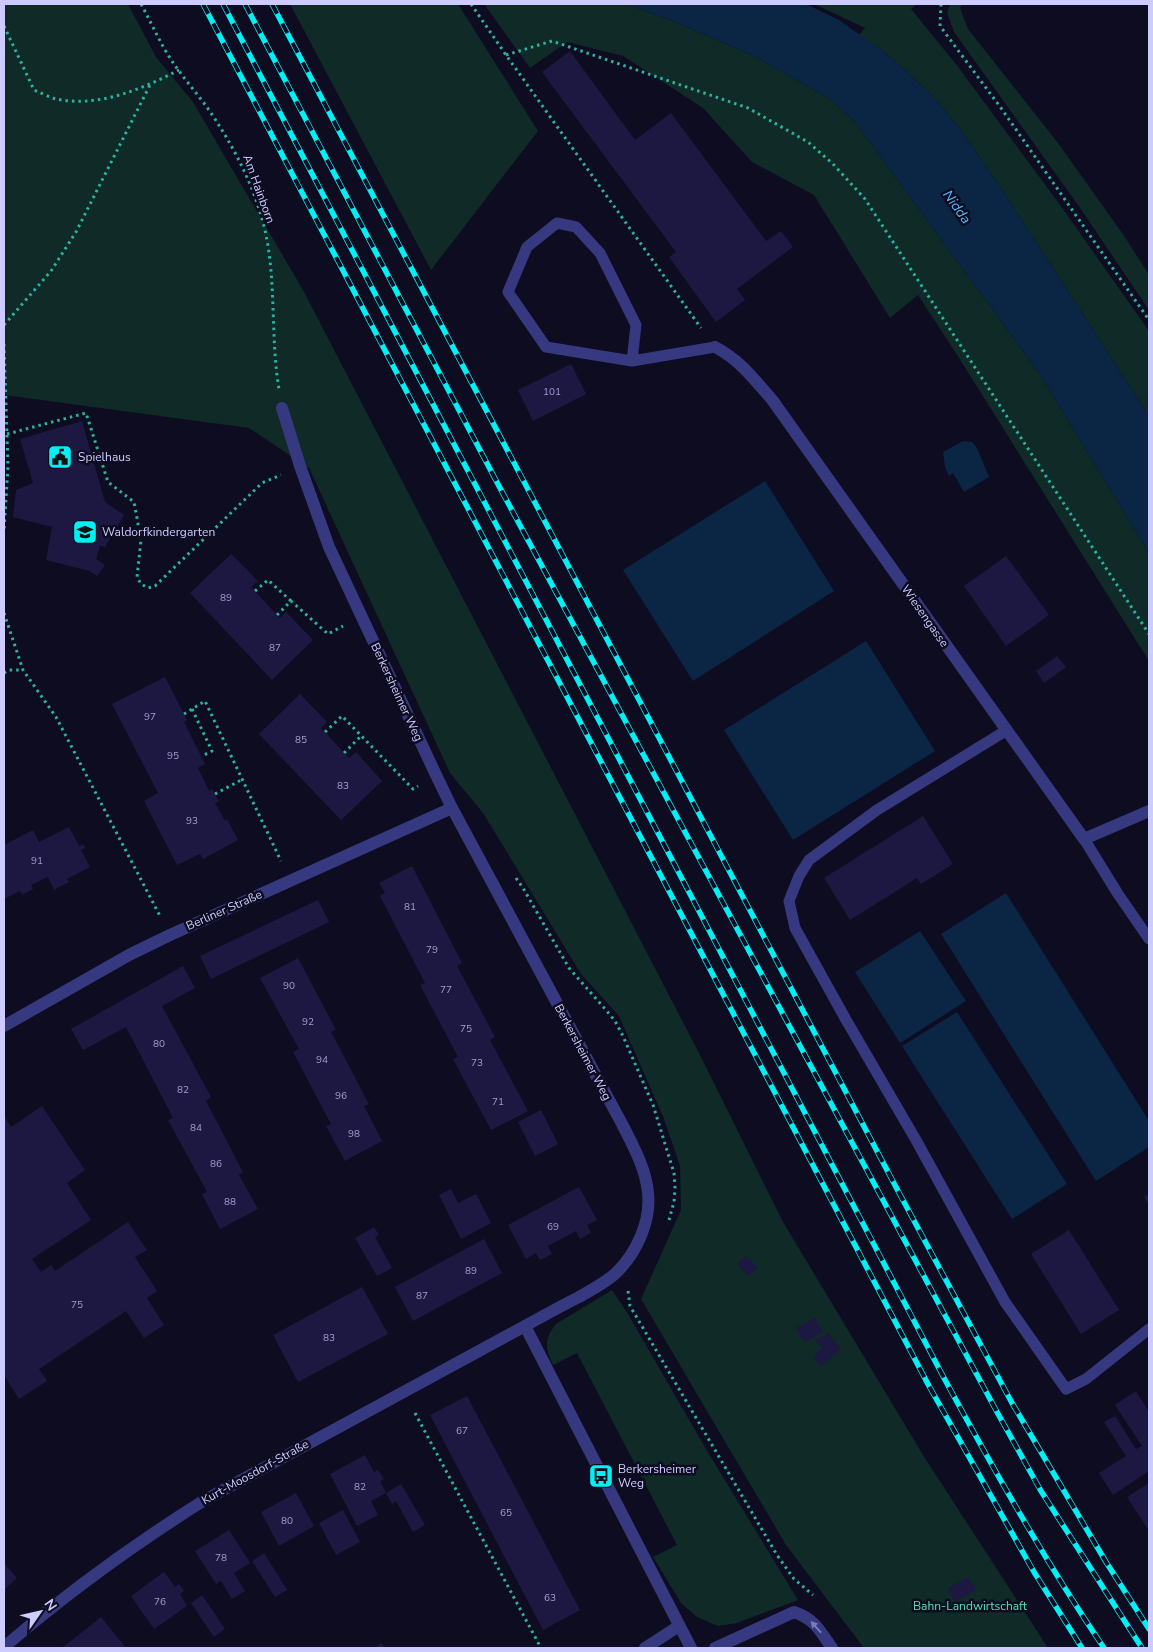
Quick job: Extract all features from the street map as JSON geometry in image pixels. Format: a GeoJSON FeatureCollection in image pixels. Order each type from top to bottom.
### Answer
{"type":"FeatureCollection","features":[{"type":"Feature","properties":{"kind":"street","name":"Wiesengasse"},"geometry":{"type":"LineString","coordinates":[[715,347],[741,363],[773,401],[1084,838]]}},
{"type":"Feature","properties":{"kind":"street","name":"Berkersheimer Weg"},"geometry":{"type":"LineString","coordinates":[[282,408],[300,466],[329,547],[360,615],[452,808],[621,1122],[645,1178],[648,1193],[647,1214],[640,1238],[634,1250],[616,1273],[593,1289],[525,1326]]}},
{"type":"Feature","properties":{"kind":"street","name":"Berliner Straße"},"geometry":{"type":"LineString","coordinates":[[4,1026],[114,963],[170,935],[452,808]]}},
{"type":"Feature","properties":{"kind":"street"},"geometry":{"type":"LineString","coordinates":[[1084,838],[1149,811]]}},
{"type":"Feature","properties":{"kind":"street"},"geometry":{"type":"LineString","coordinates":[[525,1326],[691,1648]]}},
{"type":"Feature","properties":{"kind":"street","name":"Kurt-Moosdorf-Straße"},"geometry":{"type":"LineString","coordinates":[[4,1647],[100,1570],[155,1531],[203,1501],[525,1326]]}},
{"type":"Feature","properties":{"kind":"street"},"geometry":{"type":"LineString","coordinates":[[715,1648],[794,1612],[806,1616],[819,1629],[832,1648]]}},
{"type":"Feature","properties":{"kind":"street"},"geometry":{"type":"LineString","coordinates":[[645,1648],[679,1626]]}},
{"type":"Feature","properties":{"kind":"lane"},"geometry":{"type":"LineString","coordinates":[[632,361],[636,326],[600,253],[576,227],[557,223],[527,247],[508,292],[546,347],[632,361],[715,347]]}},
{"type":"Feature","properties":{"kind":"lane"},"geometry":{"type":"LineString","coordinates":[[1007,730],[877,810],[809,860],[789,901],[795,928],[916,1140],[1005,1302],[1066,1389],[1086,1379],[1149,1328]]}},
{"type":"Feature","properties":{"kind":"lane"},"geometry":{"type":"LineString","coordinates":[[1084,838],[1149,940]]}},
{"type":"Feature","properties":{"kind":"path","name":"Am Hainborn"},"geometry":{"type":"LineString","coordinates":[[141,4],[169,56],[210,112],[240,160],[264,227],[270,268],[276,371],[282,408]]}},
{"type":"Feature","properties":{"kind":"path"},"geometry":{"type":"LineString","coordinates":[[471,4],[715,347]]}},
{"type":"Feature","properties":{"kind":"path"},"geometry":{"type":"LineString","coordinates":[[941,4],[940,26],[1001,108],[1149,320]]}},
{"type":"Feature","properties":{"kind":"path"},"geometry":{"type":"LineString","coordinates":[[4,26],[34,90],[54,98],[96,100],[150,85],[179,70]]}},
{"type":"Feature","properties":{"kind":"path"},"geometry":{"type":"LineString","coordinates":[[506,55],[552,41],[748,108],[808,142],[833,164],[865,199],[1149,634]]}},
{"type":"Feature","properties":{"kind":"path"},"geometry":{"type":"LineString","coordinates":[[4,325],[50,271],[76,232],[150,85]]}},
{"type":"Feature","properties":{"kind":"path"},"geometry":{"type":"LineString","coordinates":[[4,344],[8,466],[4,531]]}},
{"type":"Feature","properties":{"kind":"path"},"geometry":{"type":"LineString","coordinates":[[7,434],[86,413],[108,482],[134,502],[140,540],[137,576],[141,584],[148,588],[155,586],[262,483],[300,466]]}},
{"type":"Feature","properties":{"kind":"path"},"geometry":{"type":"LineString","coordinates":[[255,591],[268,580],[328,634],[360,615]]}},
{"type":"Feature","properties":{"kind":"path"},"geometry":{"type":"LineString","coordinates":[[278,615],[291,601]]}},
{"type":"Feature","properties":{"kind":"path"},"geometry":{"type":"LineString","coordinates":[[4,613],[24,670],[56,717],[170,935]]}},
{"type":"Feature","properties":{"kind":"path"},"geometry":{"type":"LineString","coordinates":[[4,673],[9,670],[24,670]]}},
{"type":"Feature","properties":{"kind":"path"},"geometry":{"type":"LineString","coordinates":[[184,714],[205,701],[290,880]]}},
{"type":"Feature","properties":{"kind":"path"},"geometry":{"type":"LineString","coordinates":[[192,709],[212,751],[202,756]]}},
{"type":"Feature","properties":{"kind":"path"},"geometry":{"type":"LineString","coordinates":[[325,732],[342,716],[413,789],[437,777]]}},
{"type":"Feature","properties":{"kind":"path"},"geometry":{"type":"LineString","coordinates":[[344,753],[361,736]]}},
{"type":"Feature","properties":{"kind":"path"},"geometry":{"type":"LineString","coordinates":[[215,794],[243,779]]}},
{"type":"Feature","properties":{"kind":"path"},"geometry":{"type":"LineString","coordinates":[[415,1413],[541,1648]]}},
{"type":"Feature","properties":{"kind":"green space","name":"Bahn-Landwirtschaft"},"geometry":{"type":"Polygon","coordinates":[[[4,4],[128,4],[156,57],[193,102],[303,290],[699,1053],[783,1222],[923,1455],[1048,1648],[864,1648],[786,1545],[641,1299],[681,1210],[680,1166],[664,1119],[619,1016],[581,974],[483,813],[450,773],[309,468],[249,428],[4,395],[4,4]]]}},
{"type":"Feature","properties":{"kind":"green space"},"geometry":{"type":"Polygon","coordinates":[[[290,4],[458,4],[538,131],[431,270],[290,4]]]}},
{"type":"Feature","properties":{"kind":"green space"},"geometry":{"type":"Polygon","coordinates":[[[484,4],[627,4],[678,23],[756,57],[830,99],[855,122],[1039,373],[1149,553],[1149,661],[918,295],[890,318],[814,195],[752,162],[703,108],[623,56],[567,42],[530,68],[484,4]]]}},
{"type":"Feature","properties":{"kind":"green space"},"geometry":{"type":"Polygon","coordinates":[[[814,4],[917,4],[911,9],[956,64],[1063,209],[1149,331],[1149,416],[1003,191],[961,130],[929,92],[887,54],[859,35],[865,28],[814,4]]]}},
{"type":"Feature","properties":{"kind":"green space"},"geometry":{"type":"Polygon","coordinates":[[[950,4],[962,4],[960,8],[968,29],[1058,143],[1125,237],[1149,275],[1149,310],[1078,205],[954,32],[947,13],[950,4]]]}},
{"type":"Feature","properties":{"kind":"green space"},"geometry":{"type":"Polygon","coordinates":[[[612,1290],[798,1600],[737,1623],[718,1626],[697,1617],[681,1603],[653,1557],[677,1545],[577,1353],[553,1365],[547,1349],[549,1334],[556,1324],[612,1290]]]}},
{"type":"Feature","properties":{"kind":"water","name":"Nidda"},"geometry":{"type":"Polygon","coordinates":[[[627,4],[806,4],[839,20],[887,54],[929,92],[961,130],[1003,191],[1149,416],[1149,553],[1039,373],[855,122],[830,99],[756,57],[678,23],[627,4]]]}},
{"type":"Feature","properties":{"kind":"water"},"geometry":{"type":"Polygon","coordinates":[[[963,441],[972,442],[977,448],[989,477],[964,492],[953,473],[949,476],[945,467],[943,452],[963,441]]]}},
{"type":"Feature","properties":{"kind":"water"},"geometry":{"type":"Polygon","coordinates":[[[765,481],[834,591],[693,681],[623,570],[765,481]]]}},
{"type":"Feature","properties":{"kind":"water"},"geometry":{"type":"Polygon","coordinates":[[[866,641],[935,751],[793,840],[724,730],[866,641]]]}},
{"type":"Feature","properties":{"kind":"water"},"geometry":{"type":"Polygon","coordinates":[[[1006,893],[1149,1121],[1149,1147],[1096,1181],[941,934],[1006,893]]]}},
{"type":"Feature","properties":{"kind":"water"},"geometry":{"type":"Polygon","coordinates":[[[920,931],[966,1001],[900,1043],[855,972],[920,931]]]}},
{"type":"Feature","properties":{"kind":"water"},"geometry":{"type":"Polygon","coordinates":[[[957,1012],[1067,1184],[1012,1219],[902,1046],[957,1012]]]}},
{"type":"Feature","properties":{"kind":"building"},"geometry":{"type":"Polygon","coordinates":[[[570,51],[635,140],[671,113],[766,241],[781,231],[793,247],[737,289],[745,300],[716,322],[669,257],[676,252],[542,72],[570,51]]]}},
{"type":"Feature","properties":{"kind":"building"},"geometry":{"type":"Polygon","coordinates":[[[571,364],[586,394],[533,421],[518,390],[571,364]]]}},
{"type":"Feature","properties":{"kind":"building"},"geometry":{"type":"Polygon","coordinates":[[[82,421],[105,502],[124,515],[105,547],[100,546],[96,559],[105,565],[97,576],[89,571],[46,560],[52,527],[13,517],[16,490],[33,483],[20,439],[82,421]]]}},
{"type":"Feature","properties":{"kind":"building"},"geometry":{"type":"Polygon","coordinates":[[[231,554],[258,581],[251,587],[280,618],[286,612],[313,640],[272,680],[190,593],[231,554]]]}},
{"type":"Feature","properties":{"kind":"building"},"geometry":{"type":"Polygon","coordinates":[[[1006,556],[1049,615],[1006,646],[964,586],[1006,556]]]}},
{"type":"Feature","properties":{"kind":"building"},"geometry":{"type":"Polygon","coordinates":[[[1057,656],[1066,667],[1044,683],[1036,671],[1057,656]]]}},
{"type":"Feature","properties":{"kind":"building"},"geometry":{"type":"Polygon","coordinates":[[[165,677],[187,720],[184,722],[205,764],[198,768],[209,791],[212,789],[219,801],[215,803],[225,821],[227,819],[238,840],[203,859],[200,854],[177,865],[144,801],[158,793],[112,704],[165,677]]]}},
{"type":"Feature","properties":{"kind":"building"},"geometry":{"type":"Polygon","coordinates":[[[300,694],[327,722],[321,728],[349,758],[356,752],[382,781],[341,820],[259,734],[300,694]]]}},
{"type":"Feature","properties":{"kind":"building"},"geometry":{"type":"Polygon","coordinates":[[[923,816],[953,864],[921,884],[917,878],[850,920],[824,878],[923,816]]]}},
{"type":"Feature","properties":{"kind":"building"},"geometry":{"type":"Polygon","coordinates":[[[69,827],[79,846],[83,844],[85,848],[81,850],[90,867],[67,879],[69,882],[54,890],[48,877],[31,885],[33,889],[22,895],[20,891],[4,899],[4,845],[33,830],[39,842],[69,827]]]}},
{"type":"Feature","properties":{"kind":"building"},"geometry":{"type":"Polygon","coordinates":[[[412,866],[462,963],[457,966],[495,1037],[490,1040],[528,1111],[491,1130],[453,1059],[458,1057],[420,985],[425,983],[380,896],[385,893],[379,883],[412,866]]]}},
{"type":"Feature","properties":{"kind":"building"},"geometry":{"type":"Polygon","coordinates":[[[318,900],[329,922],[211,979],[200,956],[318,900]]]}},
{"type":"Feature","properties":{"kind":"building"},"geometry":{"type":"Polygon","coordinates":[[[298,958],[336,1030],[331,1032],[369,1104],[364,1106],[382,1141],[345,1161],[326,1126],[331,1124],[293,1052],[299,1049],[260,978],[298,958]]]}},
{"type":"Feature","properties":{"kind":"building"},"geometry":{"type":"Polygon","coordinates":[[[183,966],[195,988],[162,1006],[211,1097],[206,1101],[243,1172],[239,1175],[258,1209],[220,1229],[202,1194],[207,1192],[168,1120],[173,1118],[126,1027],[83,1050],[71,1029],[183,966]]]}},
{"type":"Feature","properties":{"kind":"building"},"geometry":{"type":"Polygon","coordinates":[[[42,1106],[85,1170],[67,1183],[91,1220],[32,1259],[41,1272],[51,1265],[55,1271],[128,1222],[147,1250],[135,1257],[157,1291],[147,1298],[164,1325],[144,1338],[126,1311],[39,1369],[47,1381],[19,1399],[4,1375],[4,1116],[11,1127],[42,1106]]]}},
{"type":"Feature","properties":{"kind":"building"},"geometry":{"type":"Polygon","coordinates":[[[541,1110],[558,1144],[535,1156],[518,1122],[541,1110]]]}},
{"type":"Feature","properties":{"kind":"building"},"geometry":{"type":"Polygon","coordinates":[[[579,1187],[597,1220],[587,1225],[591,1233],[580,1239],[576,1231],[548,1246],[552,1254],[540,1260],[536,1253],[526,1259],[508,1225],[579,1187]]]}},
{"type":"Feature","properties":{"kind":"building"},"geometry":{"type":"Polygon","coordinates":[[[451,1189],[458,1203],[476,1194],[491,1223],[461,1239],[439,1195],[451,1189]]]}},
{"type":"Feature","properties":{"kind":"building"},"geometry":{"type":"Polygon","coordinates":[[[1149,1194],[1149,1205],[1144,1197],[1149,1194]]]}},
{"type":"Feature","properties":{"kind":"building"},"geometry":{"type":"Polygon","coordinates":[[[374,1227],[379,1235],[375,1237],[392,1268],[377,1276],[355,1238],[374,1227]]]}},
{"type":"Feature","properties":{"kind":"building"},"geometry":{"type":"Polygon","coordinates":[[[1069,1230],[1119,1310],[1081,1334],[1031,1254],[1069,1230]]]}},
{"type":"Feature","properties":{"kind":"building"},"geometry":{"type":"Polygon","coordinates":[[[484,1239],[502,1273],[413,1321],[395,1287],[484,1239]]]}},
{"type":"Feature","properties":{"kind":"building"},"geometry":{"type":"Polygon","coordinates":[[[746,1256],[758,1268],[748,1276],[737,1264],[746,1256]]]}},
{"type":"Feature","properties":{"kind":"building"},"geometry":{"type":"Polygon","coordinates":[[[362,1287],[388,1334],[298,1382],[273,1335],[362,1287]]]}},
{"type":"Feature","properties":{"kind":"building"},"geometry":{"type":"Polygon","coordinates":[[[815,1318],[823,1332],[804,1342],[796,1328],[815,1318]]]}},
{"type":"Feature","properties":{"kind":"building"},"geometry":{"type":"Polygon","coordinates":[[[828,1334],[841,1349],[821,1367],[813,1357],[822,1349],[815,1340],[828,1334]]]}},
{"type":"Feature","properties":{"kind":"building"},"geometry":{"type":"Polygon","coordinates":[[[1136,1391],[1149,1412],[1149,1471],[1113,1495],[1099,1473],[1126,1456],[1104,1422],[1115,1416],[1136,1449],[1142,1446],[1115,1405],[1136,1391]]]}},
{"type":"Feature","properties":{"kind":"building"},"geometry":{"type":"Polygon","coordinates":[[[467,1396],[580,1610],[543,1630],[430,1415],[467,1396]]]}},
{"type":"Feature","properties":{"kind":"building"},"geometry":{"type":"Polygon","coordinates":[[[365,1455],[374,1472],[378,1470],[384,1479],[380,1481],[386,1493],[371,1501],[378,1515],[357,1526],[330,1474],[365,1455]]]}},
{"type":"Feature","properties":{"kind":"building"},"geometry":{"type":"Polygon","coordinates":[[[1149,1483],[1149,1531],[1127,1497],[1149,1483]]]}},
{"type":"Feature","properties":{"kind":"building"},"geometry":{"type":"Polygon","coordinates":[[[401,1484],[425,1525],[413,1532],[396,1501],[392,1504],[386,1493],[401,1484]]]}},
{"type":"Feature","properties":{"kind":"building"},"geometry":{"type":"Polygon","coordinates":[[[296,1493],[314,1526],[279,1546],[261,1512],[296,1493]]]}},
{"type":"Feature","properties":{"kind":"building"},"geometry":{"type":"Polygon","coordinates":[[[343,1510],[360,1542],[336,1555],[319,1523],[343,1510]]]}},
{"type":"Feature","properties":{"kind":"building"},"geometry":{"type":"Polygon","coordinates":[[[229,1530],[250,1563],[234,1573],[245,1591],[232,1599],[221,1581],[216,1584],[195,1551],[229,1530]]]}},
{"type":"Feature","properties":{"kind":"building"},"geometry":{"type":"Polygon","coordinates":[[[264,1553],[287,1590],[275,1597],[252,1561],[264,1553]]]}},
{"type":"Feature","properties":{"kind":"building"},"geometry":{"type":"Polygon","coordinates":[[[4,1563],[17,1578],[4,1590],[4,1563]]]}},
{"type":"Feature","properties":{"kind":"building"},"geometry":{"type":"Polygon","coordinates":[[[164,1572],[175,1587],[179,1584],[184,1591],[180,1594],[187,1606],[154,1629],[131,1596],[164,1572]]]}},
{"type":"Feature","properties":{"kind":"building"},"geometry":{"type":"Polygon","coordinates":[[[968,1577],[976,1590],[955,1602],[948,1588],[968,1577]]]}},
{"type":"Feature","properties":{"kind":"building"},"geometry":{"type":"Polygon","coordinates":[[[202,1595],[225,1629],[214,1637],[191,1603],[202,1595]]]}},
{"type":"Feature","properties":{"kind":"building"},"geometry":{"type":"Polygon","coordinates":[[[101,1617],[126,1648],[62,1648],[101,1617]]]}},
{"type":"Feature","properties":{"kind":"building"},"geometry":{"type":"Polygon","coordinates":[[[381,1643],[385,1648],[375,1648],[381,1643]]]}},
{"type":"Feature","properties":{"kind":"railway"},"geometry":{"type":"LineString","coordinates":[[203,4],[929,1386],[1034,1572],[1082,1648]]}},
{"type":"Feature","properties":{"kind":"railway"},"geometry":{"type":"LineString","coordinates":[[223,4],[944,1378],[1021,1515],[1061,1582],[1104,1648]]}},
{"type":"Feature","properties":{"kind":"railway"},"geometry":{"type":"LineString","coordinates":[[245,4],[500,488],[997,1412],[1041,1491],[1142,1648]]}},
{"type":"Feature","properties":{"kind":"railway"},"geometry":{"type":"LineString","coordinates":[[272,4],[897,1189],[1012,1403],[1106,1562],[1149,1629]]}},
{"type":"Feature","properties":{"kind":"place","name":"Spielhaus"},"geometry":{"type":"Point","coordinates":[60,457]}},
{"type":"Feature","properties":{"kind":"place","name":"Waldorfkindergarten"},"geometry":{"type":"Point","coordinates":[85,532]}},
{"type":"Feature","properties":{"kind":"place","name":"Berkersheimer Weg"},"geometry":{"type":"Point","coordinates":[601,1476]}}]}
